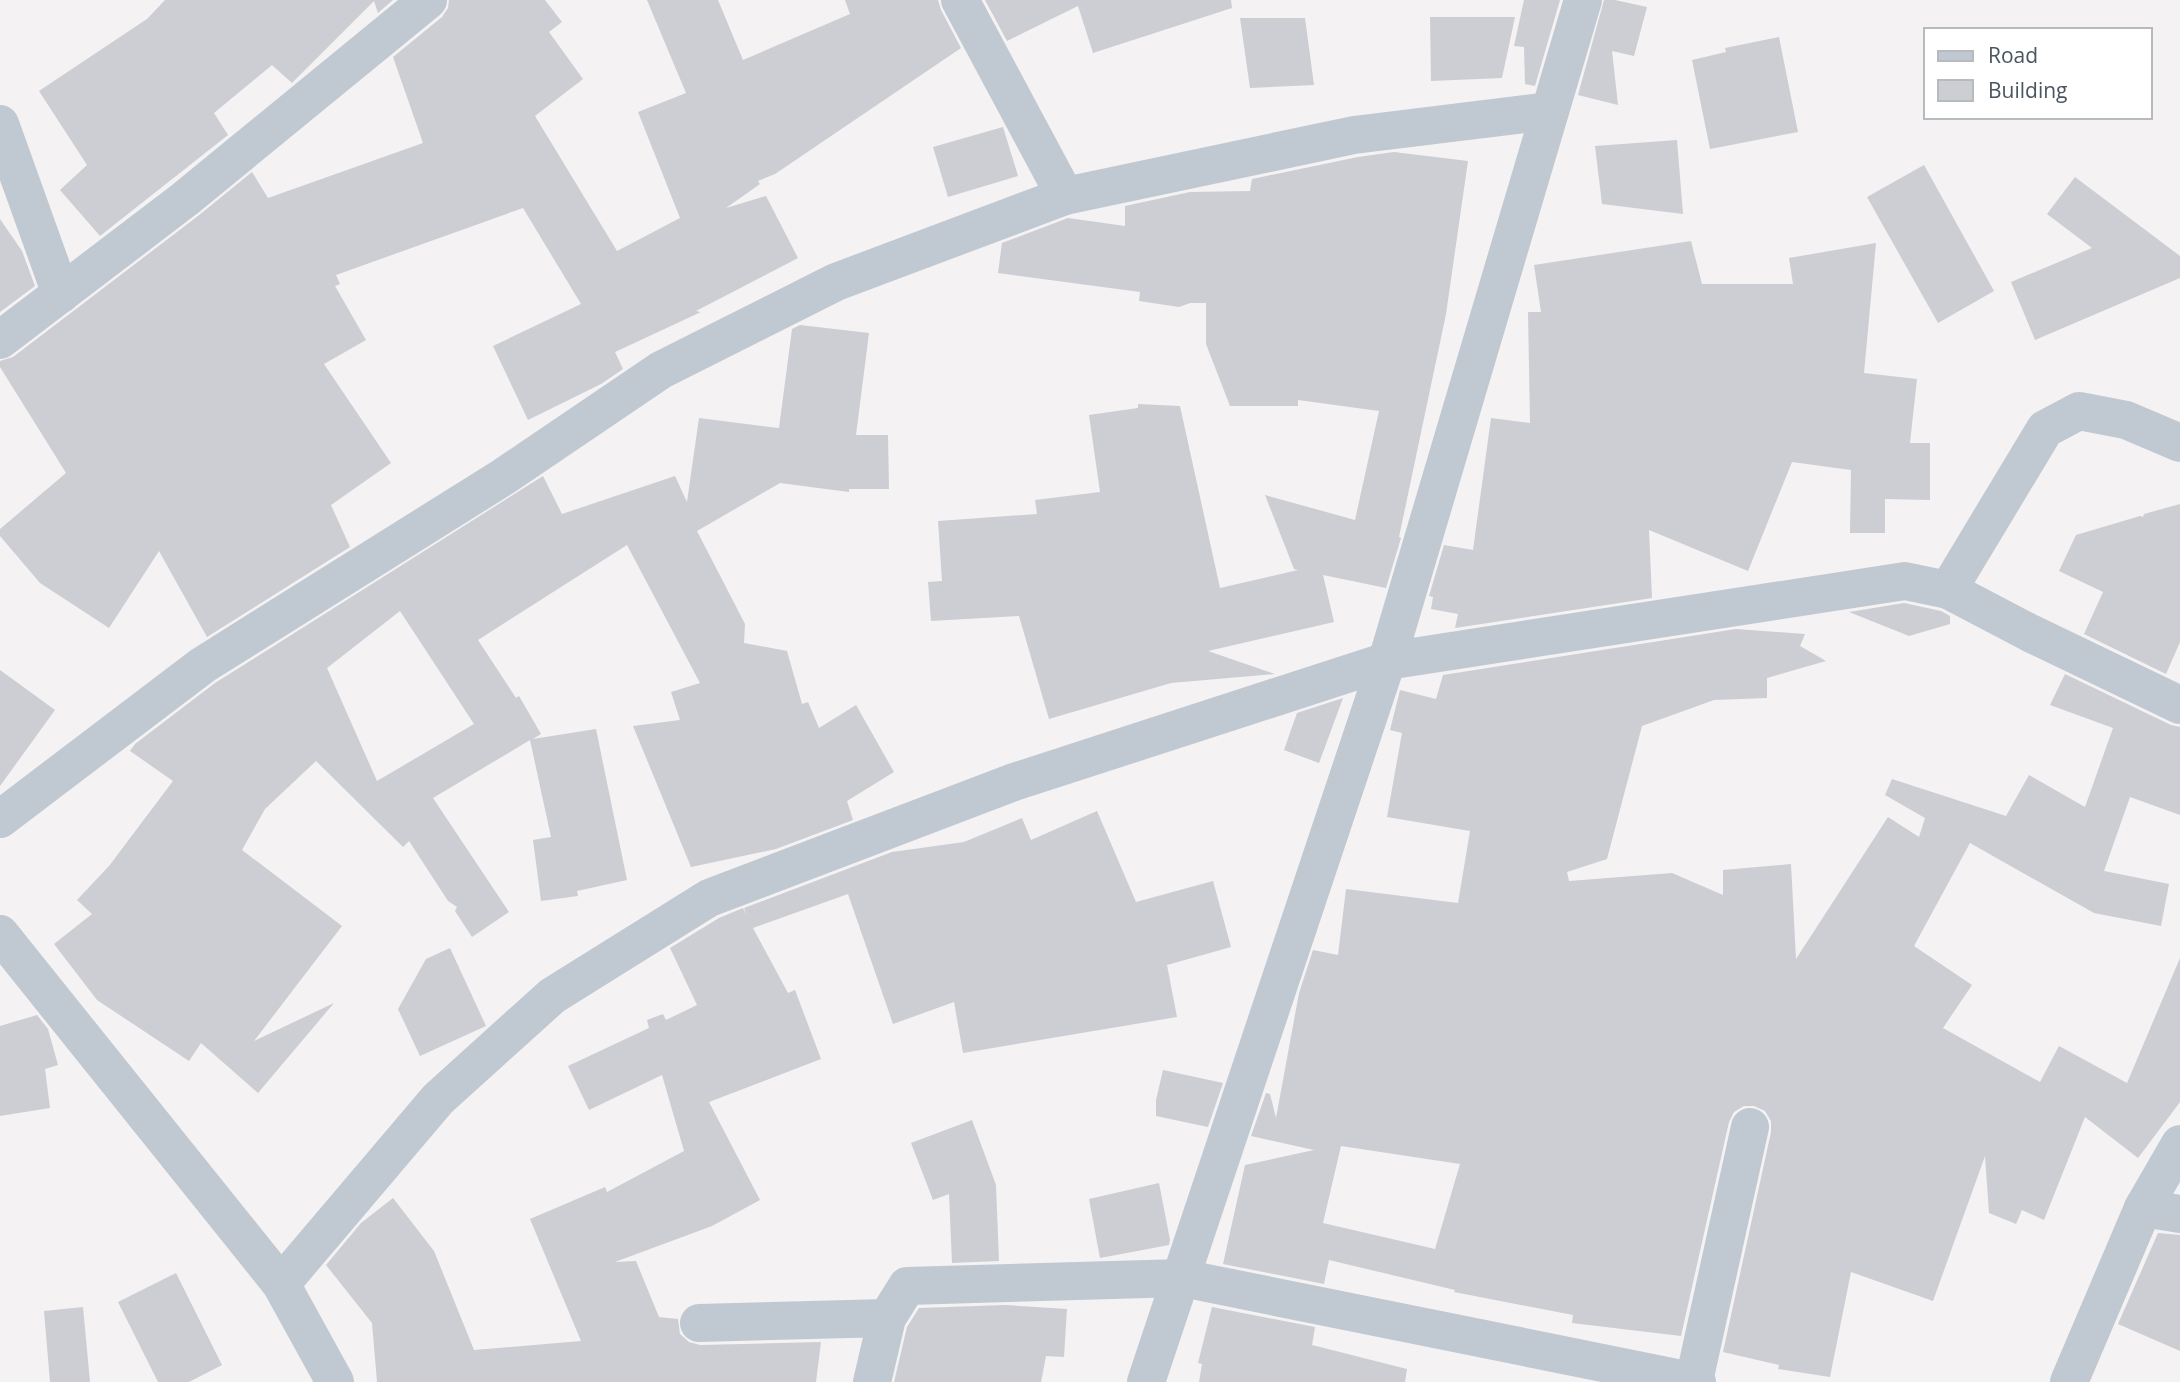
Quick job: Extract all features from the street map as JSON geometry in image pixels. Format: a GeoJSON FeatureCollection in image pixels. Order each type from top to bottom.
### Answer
{"type":"FeatureCollection","features":[{"type":"Feature","properties":{"kind":"street"},"geometry":{"type":"LineString","coordinates":[[0,340],[185,199],[428,0]]}},
{"type":"Feature","properties":{"kind":"street"},"geometry":{"type":"LineString","coordinates":[[960,0],[1065,196]]}},
{"type":"Feature","properties":{"kind":"street"},"geometry":{"type":"LineString","coordinates":[[1146,1382],[1387,661],[1583,0]]}},
{"type":"Feature","properties":{"kind":"street"},"geometry":{"type":"LineString","coordinates":[[0,819],[203,666],[491,484],[661,370],[836,282],[1065,196],[1354,135],[1550,111]]}},
{"type":"Feature","properties":{"kind":"street"},"geometry":{"type":"LineString","coordinates":[[0,124],[61,293]]}},
{"type":"Feature","properties":{"kind":"street"},"geometry":{"type":"LineString","coordinates":[[1948,590],[2045,429],[2078,411],[2126,420],[2180,443]]}},
{"type":"Feature","properties":{"kind":"street"},"geometry":{"type":"LineString","coordinates":[[281,1284],[438,1098],[552,996],[709,898],[1014,782],[1387,661],[1905,581],[1948,590],[2030,633],[2180,705]]}},
{"type":"Feature","properties":{"kind":"street"},"geometry":{"type":"LineString","coordinates":[[0,934],[281,1284],[335,1382]]}},
{"type":"Feature","properties":{"kind":"street"},"geometry":{"type":"LineString","coordinates":[[872,1382],[887,1318],[907,1286],[1182,1278],[1695,1381],[1750,1127]]}},
{"type":"Feature","properties":{"kind":"street"},"geometry":{"type":"LineString","coordinates":[[2069,1382],[2143,1208],[2180,1144]]}},
{"type":"Feature","properties":{"kind":"street"},"geometry":{"type":"LineString","coordinates":[[2143,1208],[2180,1214]]}},
{"type":"Feature","properties":{"kind":"street"},"geometry":{"type":"LineString","coordinates":[[699,1323],[887,1318]]}},
{"type":"Feature","properties":{"kind":"building"},"geometry":{"type":"Polygon","coordinates":[[[165,0],[393,0],[378,13],[374,1],[292,83],[272,65],[214,113],[228,135],[100,236],[60,190],[87,165],[39,91],[147,19],[165,0]]]}},
{"type":"Feature","properties":{"kind":"building"},"geometry":{"type":"Polygon","coordinates":[[[449,0],[545,0],[562,22],[549,32],[583,79],[535,116],[617,251],[680,218],[638,112],[686,93],[647,0],[718,0],[743,60],[850,14],[845,0],[938,0],[961,48],[775,174],[758,181],[760,184],[726,208],[766,196],[798,258],[696,311],[701,312],[615,352],[623,369],[601,384],[528,420],[493,346],[581,304],[523,208],[336,275],[340,284],[335,286],[366,340],[324,364],[391,463],[331,505],[350,547],[207,637],[159,551],[109,628],[40,583],[0,536],[0,529],[66,473],[0,367],[0,361],[13,357],[252,172],[268,198],[423,143],[393,57],[442,17],[448,8],[449,0]]]}},
{"type":"Feature","properties":{"kind":"building"},"geometry":{"type":"Polygon","coordinates":[[[985,0],[1231,0],[1232,8],[1093,53],[1078,6],[1007,41],[985,0]]]}},
{"type":"Feature","properties":{"kind":"building"},"geometry":{"type":"Polygon","coordinates":[[[1524,0],[1560,0],[1535,86],[1525,84],[1524,47],[1514,46],[1524,0]]]}},
{"type":"Feature","properties":{"kind":"building"},"geometry":{"type":"Polygon","coordinates":[[[1604,0],[1647,7],[1634,56],[1612,51],[1618,105],[1578,95],[1604,0]]]}},
{"type":"Feature","properties":{"kind":"building"},"geometry":{"type":"Polygon","coordinates":[[[1430,17],[1515,17],[1502,78],[1431,81],[1430,17]]]}},
{"type":"Feature","properties":{"kind":"building"},"geometry":{"type":"Polygon","coordinates":[[[1240,18],[1305,18],[1314,85],[1250,88],[1240,18]]]}},
{"type":"Feature","properties":{"kind":"building"},"geometry":{"type":"Polygon","coordinates":[[[1779,37],[1798,132],[1710,149],[1692,60],[1726,52],[1725,48],[1779,37]]]}},
{"type":"Feature","properties":{"kind":"building"},"geometry":{"type":"Polygon","coordinates":[[[1003,127],[1018,176],[948,197],[933,147],[1003,127]]]}},
{"type":"Feature","properties":{"kind":"building"},"geometry":{"type":"Polygon","coordinates":[[[1677,140],[1683,214],[1602,204],[1595,146],[1677,140]]]}},
{"type":"Feature","properties":{"kind":"building"},"geometry":{"type":"Polygon","coordinates":[[[1394,152],[1468,161],[1446,314],[1399,537],[1401,538],[1386,588],[1323,575],[1334,622],[1208,651],[1275,674],[1171,683],[1049,719],[1019,616],[931,621],[928,582],[942,581],[938,521],[1037,514],[1035,500],[1100,492],[1089,415],[1138,408],[1138,404],[1180,406],[1220,588],[1298,570],[1294,569],[1265,495],[1355,520],[1379,411],[1298,400],[1298,406],[1230,406],[1206,344],[1206,303],[1190,303],[1179,307],[1139,301],[1140,292],[998,273],[1002,243],[1068,218],[1125,226],[1125,206],[1190,192],[1250,191],[1252,179],[1394,152]]]}},
{"type":"Feature","properties":{"kind":"building"},"geometry":{"type":"Polygon","coordinates":[[[1924,165],[1994,291],[1938,323],[1867,197],[1924,165]]]}},
{"type":"Feature","properties":{"kind":"building"},"geometry":{"type":"Polygon","coordinates":[[[2075,177],[2180,256],[2180,278],[2035,340],[2011,282],[2092,248],[2047,214],[2075,177]]]}},
{"type":"Feature","properties":{"kind":"building"},"geometry":{"type":"Polygon","coordinates":[[[0,219],[22,251],[35,286],[0,312],[0,219]]]}},
{"type":"Feature","properties":{"kind":"building"},"geometry":{"type":"Polygon","coordinates":[[[1691,241],[1702,284],[1793,284],[1789,258],[1876,243],[1864,373],[1917,379],[1910,443],[1930,443],[1930,500],[1885,499],[1885,533],[1850,533],[1851,470],[1792,462],[1748,571],[1649,530],[1652,598],[1455,628],[1458,614],[1431,609],[1433,597],[1429,596],[1444,545],[1473,550],[1491,418],[1530,423],[1528,312],[1541,312],[1534,265],[1691,241]]]}},
{"type":"Feature","properties":{"kind":"building"},"geometry":{"type":"Polygon","coordinates":[[[800,325],[869,333],[856,435],[888,435],[889,489],[849,489],[849,492],[780,483],[697,531],[745,624],[744,643],[787,651],[802,704],[808,702],[819,728],[856,705],[894,772],[847,801],[853,820],[776,849],[691,867],[633,726],[680,720],[671,692],[700,683],[627,545],[478,640],[516,698],[519,696],[541,734],[533,739],[596,729],[627,880],[577,891],[578,896],[541,901],[533,840],[551,837],[530,740],[433,798],[509,912],[472,937],[455,911],[457,907],[448,901],[409,841],[403,847],[316,761],[265,809],[242,850],[342,926],[254,1041],[334,1003],[258,1093],[201,1043],[189,1061],[97,1000],[54,944],[92,914],[77,900],[109,866],[173,781],[130,751],[135,744],[215,683],[543,476],[562,514],[675,476],[687,502],[699,418],[779,428],[792,329],[800,325]],[[400,611],[327,668],[377,781],[474,724],[400,611]]]}},
{"type":"Feature","properties":{"kind":"building"},"geometry":{"type":"Polygon","coordinates":[[[2180,504],[2180,642],[2166,674],[2084,634],[2103,592],[2059,571],[2076,535],[2180,504]]]}},
{"type":"Feature","properties":{"kind":"building"},"geometry":{"type":"Polygon","coordinates":[[[1904,603],[1941,611],[1950,616],[1950,624],[1909,636],[1849,612],[1904,603]]]}},
{"type":"Feature","properties":{"kind":"building"},"geometry":{"type":"Polygon","coordinates":[[[1736,629],[1805,634],[1800,646],[1826,661],[1767,678],[1767,698],[1714,700],[1642,726],[1607,859],[1567,872],[1569,881],[1672,873],[1723,895],[1723,870],[1791,864],[1796,959],[1888,817],[1919,837],[1925,818],[1885,795],[1892,779],[2006,816],[2029,775],[2085,807],[2113,728],[2050,705],[2065,674],[2180,727],[2180,815],[2130,797],[2104,871],[2169,884],[2161,926],[2094,913],[1970,843],[1914,946],[1972,985],[1943,1028],[2040,1082],[2059,1046],[2127,1083],[2180,958],[2180,1102],[2138,1158],[2085,1117],[2044,1220],[2022,1210],[2016,1224],[1989,1213],[1985,1156],[1933,1301],[1851,1272],[1830,1377],[1778,1369],[1779,1365],[1723,1352],[1771,1132],[1771,1121],[1765,1111],[1754,1106],[1744,1106],[1734,1112],[1729,1122],[1681,1336],[1572,1323],[1573,1315],[1454,1292],[1455,1290],[1329,1260],[1324,1284],[1223,1264],[1245,1165],[1314,1150],[1251,1136],[1266,1093],[1270,1094],[1276,1118],[1299,993],[1313,950],[1338,955],[1346,889],[1458,903],[1470,831],[1387,817],[1402,733],[1390,730],[1400,690],[1436,699],[1443,675],[1736,629]],[[1341,1146],[1323,1223],[1435,1249],[1460,1164],[1341,1146]]]}},
{"type":"Feature","properties":{"kind":"building"},"geometry":{"type":"Polygon","coordinates":[[[0,670],[55,710],[0,786],[0,670]]]}},
{"type":"Feature","properties":{"kind":"building"},"geometry":{"type":"Polygon","coordinates":[[[1343,698],[1319,763],[1284,750],[1297,713],[1343,698]]]}},
{"type":"Feature","properties":{"kind":"building"},"geometry":{"type":"Polygon","coordinates":[[[1097,811],[1136,902],[1213,881],[1231,947],[1167,965],[1177,1017],[963,1053],[954,1002],[893,1024],[848,894],[753,928],[788,993],[795,990],[821,1059],[709,1102],[760,1200],[712,1226],[615,1262],[636,1261],[659,1317],[678,1319],[680,1334],[689,1342],[700,1345],[821,1342],[816,1382],[377,1382],[372,1323],[326,1265],[361,1223],[393,1198],[434,1251],[474,1350],[581,1341],[530,1219],[605,1187],[607,1192],[684,1151],[662,1075],[589,1110],[568,1066],[649,1028],[647,1020],[663,1014],[666,1020],[697,1005],[670,948],[719,918],[743,908],[747,916],[744,908],[892,852],[964,842],[1022,818],[1031,840],[1097,811]]]}},
{"type":"Feature","properties":{"kind":"building"},"geometry":{"type":"Polygon","coordinates":[[[450,948],[486,1026],[420,1056],[398,1009],[426,959],[450,948]]]}},
{"type":"Feature","properties":{"kind":"building"},"geometry":{"type":"Polygon","coordinates":[[[37,1015],[48,1029],[58,1065],[45,1069],[50,1108],[0,1116],[0,1026],[37,1015]]]}},
{"type":"Feature","properties":{"kind":"building"},"geometry":{"type":"Polygon","coordinates":[[[1163,1070],[1223,1083],[1208,1127],[1156,1116],[1156,1100],[1163,1070]]]}},
{"type":"Feature","properties":{"kind":"building"},"geometry":{"type":"Polygon","coordinates":[[[972,1120],[996,1185],[999,1261],[952,1263],[949,1194],[933,1200],[911,1143],[972,1120]]]}},
{"type":"Feature","properties":{"kind":"building"},"geometry":{"type":"Polygon","coordinates":[[[1159,1183],[1169,1245],[1100,1258],[1089,1199],[1159,1183]]]}},
{"type":"Feature","properties":{"kind":"building"},"geometry":{"type":"Polygon","coordinates":[[[2158,1233],[2180,1235],[2180,1351],[2118,1324],[2158,1233]]]}},
{"type":"Feature","properties":{"kind":"building"},"geometry":{"type":"Polygon","coordinates":[[[176,1273],[222,1365],[189,1382],[158,1382],[118,1302],[176,1273]]]}},
{"type":"Feature","properties":{"kind":"building"},"geometry":{"type":"Polygon","coordinates":[[[1005,1305],[1067,1309],[1064,1357],[1046,1356],[1041,1382],[894,1382],[907,1327],[919,1308],[1005,1305]]]}},
{"type":"Feature","properties":{"kind":"building"},"geometry":{"type":"Polygon","coordinates":[[[83,1307],[90,1382],[50,1382],[44,1311],[83,1307]]]}},
{"type":"Feature","properties":{"kind":"building"},"geometry":{"type":"Polygon","coordinates":[[[1212,1307],[1315,1327],[1312,1345],[1407,1369],[1405,1382],[1199,1382],[1202,1364],[1198,1363],[1212,1307]]]}}]}
